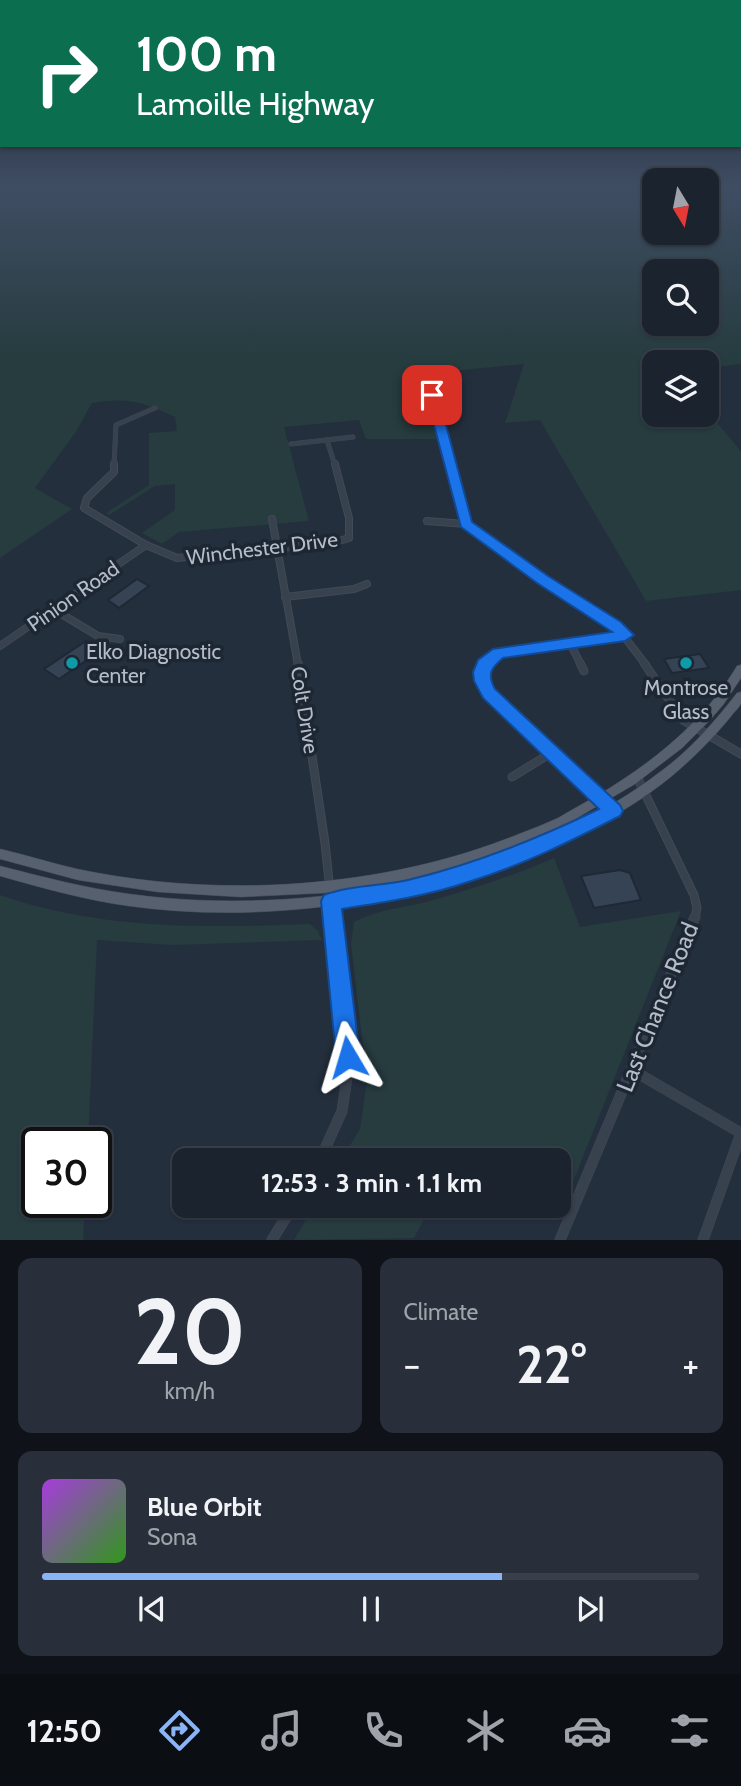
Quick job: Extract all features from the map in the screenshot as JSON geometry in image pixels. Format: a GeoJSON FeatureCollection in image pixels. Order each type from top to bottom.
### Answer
{"type":"FeatureCollection","features":[{"type":"Feature","properties":{"kind":"main road"},"geometry":{"type":"LineString","coordinates":[[0,854],[70,874],[156,888],[219,892],[329,886],[412,873],[534,834],[601,800],[637,777],[698,728],[741,669]]}},
{"type":"Feature","properties":{"kind":"main road"},"geometry":{"type":"LineString","coordinates":[[0,871],[71,890],[135,901],[236,907],[331,901],[405,890],[467,874],[549,843],[613,811],[679,765],[710,735],[741,696]]}},
{"type":"Feature","properties":{"kind":"street"},"geometry":{"type":"LineString","coordinates":[[426,370],[466,524]]}},
{"type":"Feature","properties":{"kind":"street","name":"Winchester Drive"},"geometry":{"type":"LineString","coordinates":[[155,408],[116,425],[114,472],[87,498],[84,508],[146,545],[177,558],[344,541],[351,534],[349,517],[327,440]]}},
{"type":"Feature","properties":{"kind":"street"},"geometry":{"type":"LineString","coordinates":[[290,443],[353,437]]}},
{"type":"Feature","properties":{"kind":"street","name":"Colt Drive"},"geometry":{"type":"LineString","coordinates":[[272,519],[301,680],[331,901],[349,1083],[338,1126],[326,1148]]}},
{"type":"Feature","properties":{"kind":"street"},"geometry":{"type":"LineString","coordinates":[[427,522],[466,524],[543,580],[616,626],[625,635],[678,715],[741,754]]}},
{"type":"Feature","properties":{"kind":"street","name":"Pinion Road"},"geometry":{"type":"LineString","coordinates":[[0,646],[146,545]]}},
{"type":"Feature","properties":{"kind":"street"},"geometry":{"type":"LineString","coordinates":[[285,597],[354,589],[367,584]]}},
{"type":"Feature","properties":{"kind":"street"},"geometry":{"type":"LineString","coordinates":[[53,609],[97,636],[120,639]]}},
{"type":"Feature","properties":{"kind":"street"},"geometry":{"type":"LineString","coordinates":[[613,811],[489,693],[482,681],[481,672],[484,664],[498,653],[625,635]]}},
{"type":"Feature","properties":{"kind":"street"},"geometry":{"type":"LineString","coordinates":[[570,643],[584,671]]}},
{"type":"Feature","properties":{"kind":"street"},"geometry":{"type":"LineString","coordinates":[[512,777],[551,753]]}},
{"type":"Feature","properties":{"kind":"street","name":"Last Chance Road"},"geometry":{"type":"LineString","coordinates":[[560,1240],[694,925],[697,908],[694,895],[637,777]]}},
{"type":"Feature","properties":{"kind":"street"},"geometry":{"type":"LineString","coordinates":[[632,1070],[741,1133],[703,1240]]}},
{"type":"Feature","properties":{"kind":"street"},"geometry":{"type":"LineString","coordinates":[[272,1240],[286,1218]]}},
{"type":"Feature","properties":{"kind":"green space"},"geometry":{"type":"Polygon","coordinates":[[[0,244],[741,244],[741,364],[719,367],[719,350],[642,350],[642,427],[719,425],[741,451],[741,590],[646,601],[540,420],[505,423],[524,364],[422,374],[440,439],[366,439],[359,420],[284,427],[309,521],[179,532],[162,544],[142,533],[175,510],[175,484],[155,486],[109,515],[106,513],[149,485],[149,433],[177,431],[175,417],[135,402],[92,403],[75,433],[35,488],[72,509],[0,558],[0,244]]]}},
{"type":"Feature","properties":{"kind":"green space"},"geometry":{"type":"Polygon","coordinates":[[[554,858],[580,927],[681,911],[571,1186],[571,1148],[348,1148],[360,1129],[367,1081],[351,943],[354,922],[380,912],[475,888],[554,858]]]}},
{"type":"Feature","properties":{"kind":"green space"},"geometry":{"type":"Polygon","coordinates":[[[0,895],[76,915],[115,921],[193,926],[310,924],[318,931],[322,940],[173,945],[97,940],[89,1127],[21,1127],[21,1218],[84,1218],[83,1240],[0,1240],[0,895]]]}},
{"type":"Feature","properties":{"kind":"green space"},"geometry":{"type":"Polygon","coordinates":[[[307,1218],[425,1218],[414,1238],[294,1240],[307,1218]]]}},
{"type":"Feature","properties":{"kind":"building"},"geometry":{"type":"Polygon","coordinates":[[[137,579],[149,586],[119,608],[108,600],[137,579]]]}},
{"type":"Feature","properties":{"kind":"building","name":"Elko Diagnostic Center"},"geometry":{"type":"Polygon","coordinates":[[[86,641],[100,651],[59,679],[44,669],[86,641]]]}},
{"type":"Feature","properties":{"kind":"building","name":"Montrose Glass"},"geometry":{"type":"Polygon","coordinates":[[[700,654],[709,668],[672,673],[664,659],[700,654]]]}},
{"type":"Feature","properties":{"kind":"building"},"geometry":{"type":"Polygon","coordinates":[[[620,870],[630,873],[641,900],[594,908],[581,876],[620,870]]]}},
{"type":"Feature","properties":{"kind":"place","name":"Elko Diagnostic Center"},"geometry":{"type":"Point","coordinates":[72,663]}},
{"type":"Feature","properties":{"kind":"place","name":"Montrose Glass"},"geometry":{"type":"Point","coordinates":[686,663]}},
{"type":"Feature","properties":{"kind":"route"},"geometry":{"type":"LineString","coordinates":[[348,1057],[331,901],[405,890],[467,874],[549,843],[613,811],[489,693],[482,681],[481,672],[491,657],[505,651],[625,635],[616,626],[543,580],[466,524],[432,395]]}}]}
